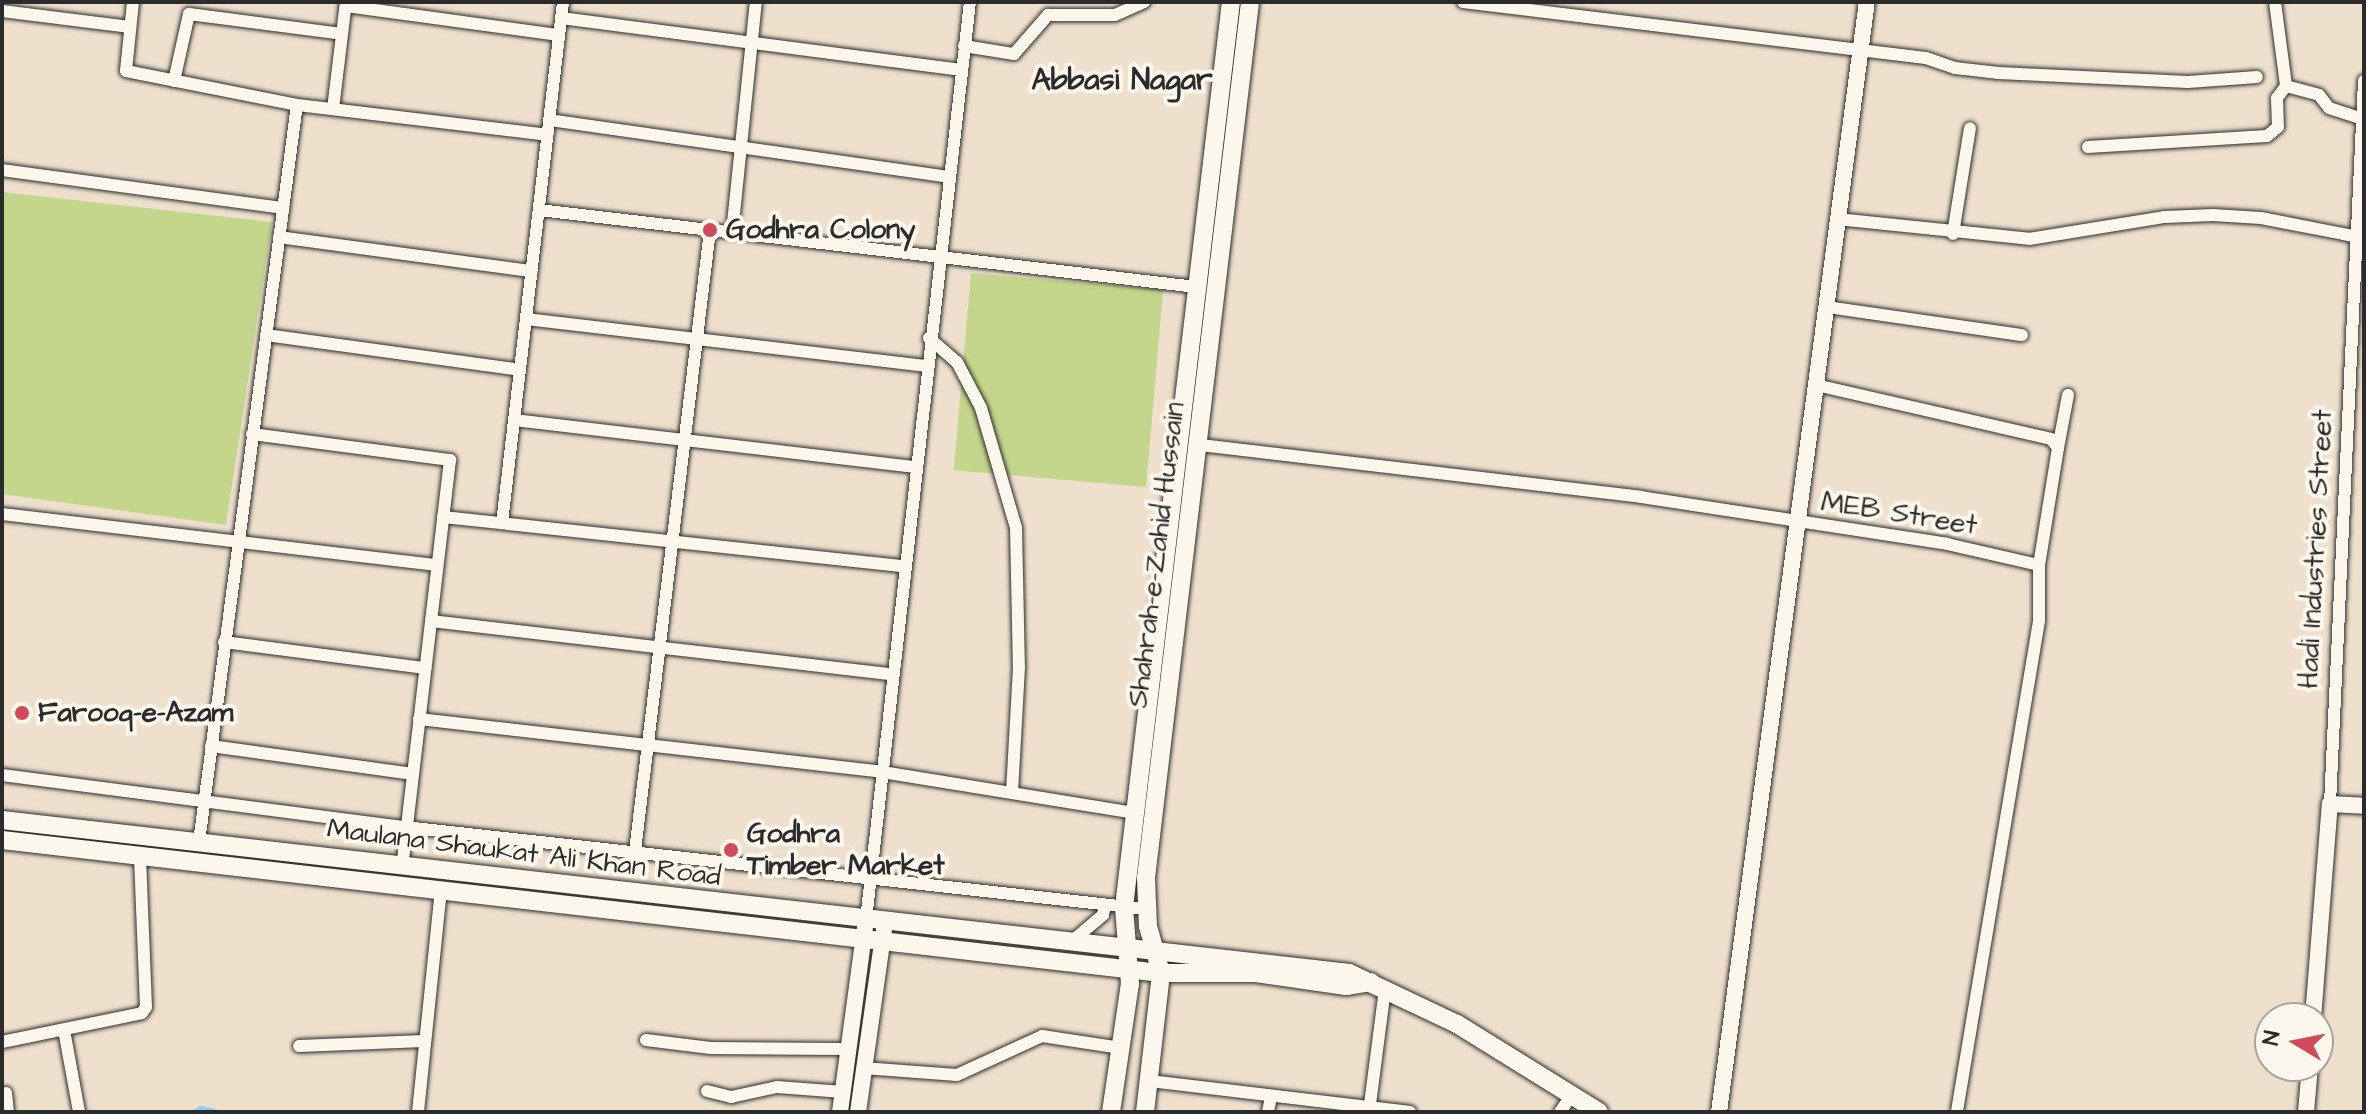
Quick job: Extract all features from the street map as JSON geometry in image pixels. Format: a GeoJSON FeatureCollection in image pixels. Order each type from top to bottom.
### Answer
{"type":"FeatureCollection","features":[{"type":"Feature","properties":{"kind":"main road","name":"Shahrah-e-Zahid Hussain"},"geometry":{"type":"LineString","coordinates":[[1111,1112],[1131,970],[1124,907],[1231,2]]}},
{"type":"Feature","properties":{"kind":"main road","name":"Shahrah-e-Zahid Hussain"},"geometry":{"type":"LineString","coordinates":[[1145,1112],[1161,973],[1146,909],[1250,2]]}},
{"type":"Feature","properties":{"kind":"main road","name":"Maulana Shaukat Ali Khan Road"},"geometry":{"type":"LineString","coordinates":[[2,820],[1069,944],[1271,961],[1349,973],[1457,1024],[1599,1112]]}},
{"type":"Feature","properties":{"kind":"main road","name":"Maulana Shaukat Ali Khan Road"},"geometry":{"type":"LineString","coordinates":[[2,840],[1131,970],[1256,973],[1346,986],[1378,986]]}},
{"type":"Feature","properties":{"kind":"street"},"geometry":{"type":"LineString","coordinates":[[133,2],[126,71],[297,105],[547,135]]}},
{"type":"Feature","properties":{"kind":"street"},"geometry":{"type":"LineString","coordinates":[[502,523],[563,2]]}},
{"type":"Feature","properties":{"kind":"street"},"geometry":{"type":"LineString","coordinates":[[732,233],[756,2]]}},
{"type":"Feature","properties":{"kind":"street"},"geometry":{"type":"LineString","coordinates":[[840,1112],[848,1049],[875,921],[870,877],[913,467],[970,2]]}},
{"type":"Feature","properties":{"kind":"street"},"geometry":{"type":"LineString","coordinates":[[964,46],[1014,54],[1048,15],[1115,15],[1144,2]]}},
{"type":"Feature","properties":{"kind":"street"},"geometry":{"type":"LineString","coordinates":[[1463,2],[1860,52],[1999,73],[2188,82],[2257,77]]}},
{"type":"Feature","properties":{"kind":"street"},"geometry":{"type":"LineString","coordinates":[[1719,1112],[1795,522],[1867,2]]}},
{"type":"Feature","properties":{"kind":"street"},"geometry":{"type":"LineString","coordinates":[[2088,147],[2267,136],[2278,127],[2277,98],[2286,86],[2275,2]]}},
{"type":"Feature","properties":{"kind":"street"},"geometry":{"type":"LineString","coordinates":[[333,109],[346,4],[559,35]]}},
{"type":"Feature","properties":{"kind":"street"},"geometry":{"type":"LineString","coordinates":[[2,11],[130,27]]}},
{"type":"Feature","properties":{"kind":"street"},"geometry":{"type":"LineString","coordinates":[[174,81],[189,14],[342,34]]}},
{"type":"Feature","properties":{"kind":"street"},"geometry":{"type":"LineString","coordinates":[[561,18],[962,70]]}},
{"type":"Feature","properties":{"kind":"street","name":"Hadi Industries Street"},"geometry":{"type":"LineString","coordinates":[[2314,1002],[2330,804],[2358,308],[2359,118],[2364,81]]}},
{"type":"Feature","properties":{"kind":"street"},"geometry":{"type":"LineString","coordinates":[[2286,86],[2319,95],[2331,109],[2359,118]]}},
{"type":"Feature","properties":{"kind":"street"},"geometry":{"type":"LineString","coordinates":[[199,842],[297,105]]}},
{"type":"Feature","properties":{"kind":"street"},"geometry":{"type":"LineString","coordinates":[[549,120],[948,177]]}},
{"type":"Feature","properties":{"kind":"street"},"geometry":{"type":"LineString","coordinates":[[1953,234],[1970,128]]}},
{"type":"Feature","properties":{"kind":"street"},"geometry":{"type":"LineString","coordinates":[[2,170],[283,208]]}},
{"type":"Feature","properties":{"kind":"street"},"geometry":{"type":"LineString","coordinates":[[539,210],[1196,287]]}},
{"type":"Feature","properties":{"kind":"street"},"geometry":{"type":"LineString","coordinates":[[1837,219],[1953,234],[2029,239],[2165,217],[2213,215],[2261,218],[2360,238]]}},
{"type":"Feature","properties":{"kind":"street"},"geometry":{"type":"LineString","coordinates":[[635,851],[710,230]]}},
{"type":"Feature","properties":{"kind":"street"},"geometry":{"type":"LineString","coordinates":[[279,237],[532,271]]}},
{"type":"Feature","properties":{"kind":"street"},"geometry":{"type":"LineString","coordinates":[[1827,307],[2022,335]]}},
{"type":"Feature","properties":{"kind":"street"},"geometry":{"type":"LineString","coordinates":[[526,319],[925,366]]}},
{"type":"Feature","properties":{"kind":"street"},"geometry":{"type":"LineString","coordinates":[[266,335],[520,370]]}},
{"type":"Feature","properties":{"kind":"street"},"geometry":{"type":"LineString","coordinates":[[929,338],[957,362],[981,408],[1016,528],[1019,667],[1012,792]]}},
{"type":"Feature","properties":{"kind":"street"},"geometry":{"type":"LineString","coordinates":[[1816,385],[2037,433],[2058,448]]}},
{"type":"Feature","properties":{"kind":"street"},"geometry":{"type":"LineString","coordinates":[[1957,1112],[2039,621],[2039,565],[2068,395]]}},
{"type":"Feature","properties":{"kind":"street"},"geometry":{"type":"LineString","coordinates":[[514,420],[913,467]]}},
{"type":"Feature","properties":{"kind":"street"},"geometry":{"type":"LineString","coordinates":[[252,434],[450,460],[402,866]]}},
{"type":"Feature","properties":{"kind":"street","name":"MEB Street"},"geometry":{"type":"LineString","coordinates":[[1200,445],[1641,497],[1947,544],[2039,565]]}},
{"type":"Feature","properties":{"kind":"street"},"geometry":{"type":"LineString","coordinates":[[2,514],[437,565]]}},
{"type":"Feature","properties":{"kind":"street"},"geometry":{"type":"LineString","coordinates":[[443,517],[903,566]]}},
{"type":"Feature","properties":{"kind":"street"},"geometry":{"type":"LineString","coordinates":[[431,621],[891,674]]}},
{"type":"Feature","properties":{"kind":"street"},"geometry":{"type":"LineString","coordinates":[[224,642],[425,668]]}},
{"type":"Feature","properties":{"kind":"street"},"geometry":{"type":"LineString","coordinates":[[419,719],[882,772],[1136,813]]}},
{"type":"Feature","properties":{"kind":"street"},"geometry":{"type":"LineString","coordinates":[[211,746],[413,774]]}},
{"type":"Feature","properties":{"kind":"street"},"geometry":{"type":"LineString","coordinates":[[2,775],[405,827],[1146,909]]}},
{"type":"Feature","properties":{"kind":"street"},"geometry":{"type":"LineString","coordinates":[[2330,804],[2364,806]]}},
{"type":"Feature","properties":{"kind":"street"},"geometry":{"type":"LineString","coordinates":[[2,1042],[64,1030],[146,1007],[140,856]]}},
{"type":"Feature","properties":{"kind":"street"},"geometry":{"type":"LineString","coordinates":[[418,1112],[441,889]]}},
{"type":"Feature","properties":{"kind":"street"},"geometry":{"type":"LineString","coordinates":[[1069,944],[1103,915],[1105,905]]}},
{"type":"Feature","properties":{"kind":"street"},"geometry":{"type":"LineString","coordinates":[[858,1112],[872,941]]}},
{"type":"Feature","properties":{"kind":"street"},"geometry":{"type":"LineString","coordinates":[[1369,1108],[1378,986]]}},
{"type":"Feature","properties":{"kind":"street"},"geometry":{"type":"LineString","coordinates":[[64,1030],[79,1112]]}},
{"type":"Feature","properties":{"kind":"street"},"geometry":{"type":"LineString","coordinates":[[863,1068],[957,1075],[1042,1036],[1121,1048]]}},
{"type":"Feature","properties":{"kind":"street"},"geometry":{"type":"LineString","coordinates":[[646,1040],[711,1048],[848,1049]]}},
{"type":"Feature","properties":{"kind":"street"},"geometry":{"type":"LineString","coordinates":[[299,1046],[424,1041]]}},
{"type":"Feature","properties":{"kind":"street"},"geometry":{"type":"LineString","coordinates":[[1150,1081],[1410,1112]]}},
{"type":"Feature","properties":{"kind":"street"},"geometry":{"type":"LineString","coordinates":[[2306,1112],[2309,1082]]}},
{"type":"Feature","properties":{"kind":"street"},"geometry":{"type":"LineString","coordinates":[[707,1091],[731,1097],[777,1087],[843,1092]]}},
{"type":"Feature","properties":{"kind":"street"},"geometry":{"type":"LineString","coordinates":[[6,1093],[8,1112]]}},
{"type":"Feature","properties":{"kind":"street"},"geometry":{"type":"LineString","coordinates":[[1560,1112],[1572,1095]]}},
{"type":"Feature","properties":{"kind":"street"},"geometry":{"type":"LineString","coordinates":[[1268,1112],[1271,1096]]}},
{"type":"Feature","properties":{"kind":"green space"},"geometry":{"type":"Polygon","coordinates":[[[2,192],[272,222],[226,525],[2,494],[2,192]]]}},
{"type":"Feature","properties":{"kind":"green space"},"geometry":{"type":"Polygon","coordinates":[[[971,273],[1163,290],[1146,487],[954,470],[971,273]]]}},
{"type":"Feature","properties":{"kind":"waterway"},"geometry":{"type":"LineString","coordinates":[[193,1112],[201,1108],[219,1112]]}},
{"type":"Feature","properties":{"kind":"place","name":"Godhra Colony"},"geometry":{"type":"Point","coordinates":[710,230]}},
{"type":"Feature","properties":{"kind":"place","name":"Farooq-e-Azam"},"geometry":{"type":"Point","coordinates":[22,713]}},
{"type":"Feature","properties":{"kind":"place","name":"Godhra Timber Market"},"geometry":{"type":"Point","coordinates":[731,850]}},
{"type":"Feature","properties":{"kind":"district","name":"Abbasi Nagar"},"geometry":{"type":"Point","coordinates":[1122,80]}}]}
